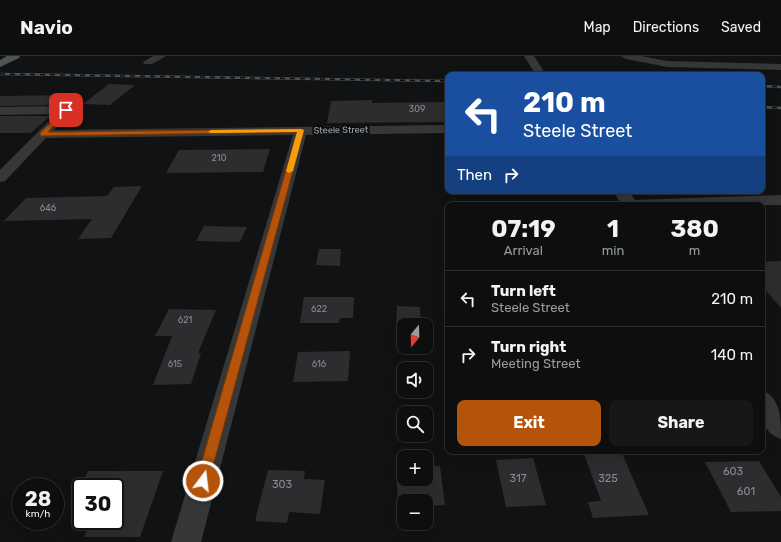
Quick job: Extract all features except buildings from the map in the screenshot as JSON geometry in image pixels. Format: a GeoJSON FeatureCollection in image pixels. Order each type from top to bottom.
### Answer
{"type":"FeatureCollection","features":[{"type":"Feature","properties":{"kind":"main road"},"geometry":{"type":"LineString","coordinates":[[0,64],[15,56]]}},
{"type":"Feature","properties":{"kind":"street"},"geometry":{"type":"LineString","coordinates":[[148,62],[161,56]]}},
{"type":"Feature","properties":{"kind":"street"},"geometry":{"type":"LineString","coordinates":[[529,56],[539,72]]}},
{"type":"Feature","properties":{"kind":"street"},"geometry":{"type":"LineString","coordinates":[[626,56],[691,65],[781,67]]}},
{"type":"Feature","properties":{"kind":"street"},"geometry":{"type":"LineString","coordinates":[[0,111],[69,107],[0,178]]}},
{"type":"Feature","properties":{"kind":"street","name":"Steele Street"},"geometry":{"type":"LineString","coordinates":[[42,134],[445,129]]}},
{"type":"Feature","properties":{"kind":"street"},"geometry":{"type":"LineString","coordinates":[[186,542],[301,130]]}},
{"type":"Feature","properties":{"kind":"street"},"geometry":{"type":"LineString","coordinates":[[723,202],[781,200]]}},
{"type":"Feature","properties":{"kind":"street"},"geometry":{"type":"LineString","coordinates":[[765,404],[781,428]]}},
{"type":"Feature","properties":{"kind":"railway"},"geometry":{"type":"LineString","coordinates":[[0,74],[445,81]]}},
{"type":"Feature","properties":{"kind":"railway"},"geometry":{"type":"LineString","coordinates":[[765,86],[781,87]]}},
{"type":"Feature","properties":{"kind":"railway"},"geometry":{"type":"LineString","coordinates":[[765,107],[781,108]]}},
{"type":"Feature","properties":{"kind":"slow traffic"},"geometry":{"type":"LineString","coordinates":[[211,132],[301,130],[289,171]]}},
{"type":"Feature","properties":{"kind":"route"},"geometry":{"type":"LineString","coordinates":[[66,110],[42,134],[301,130],[203,481]]}}]}
